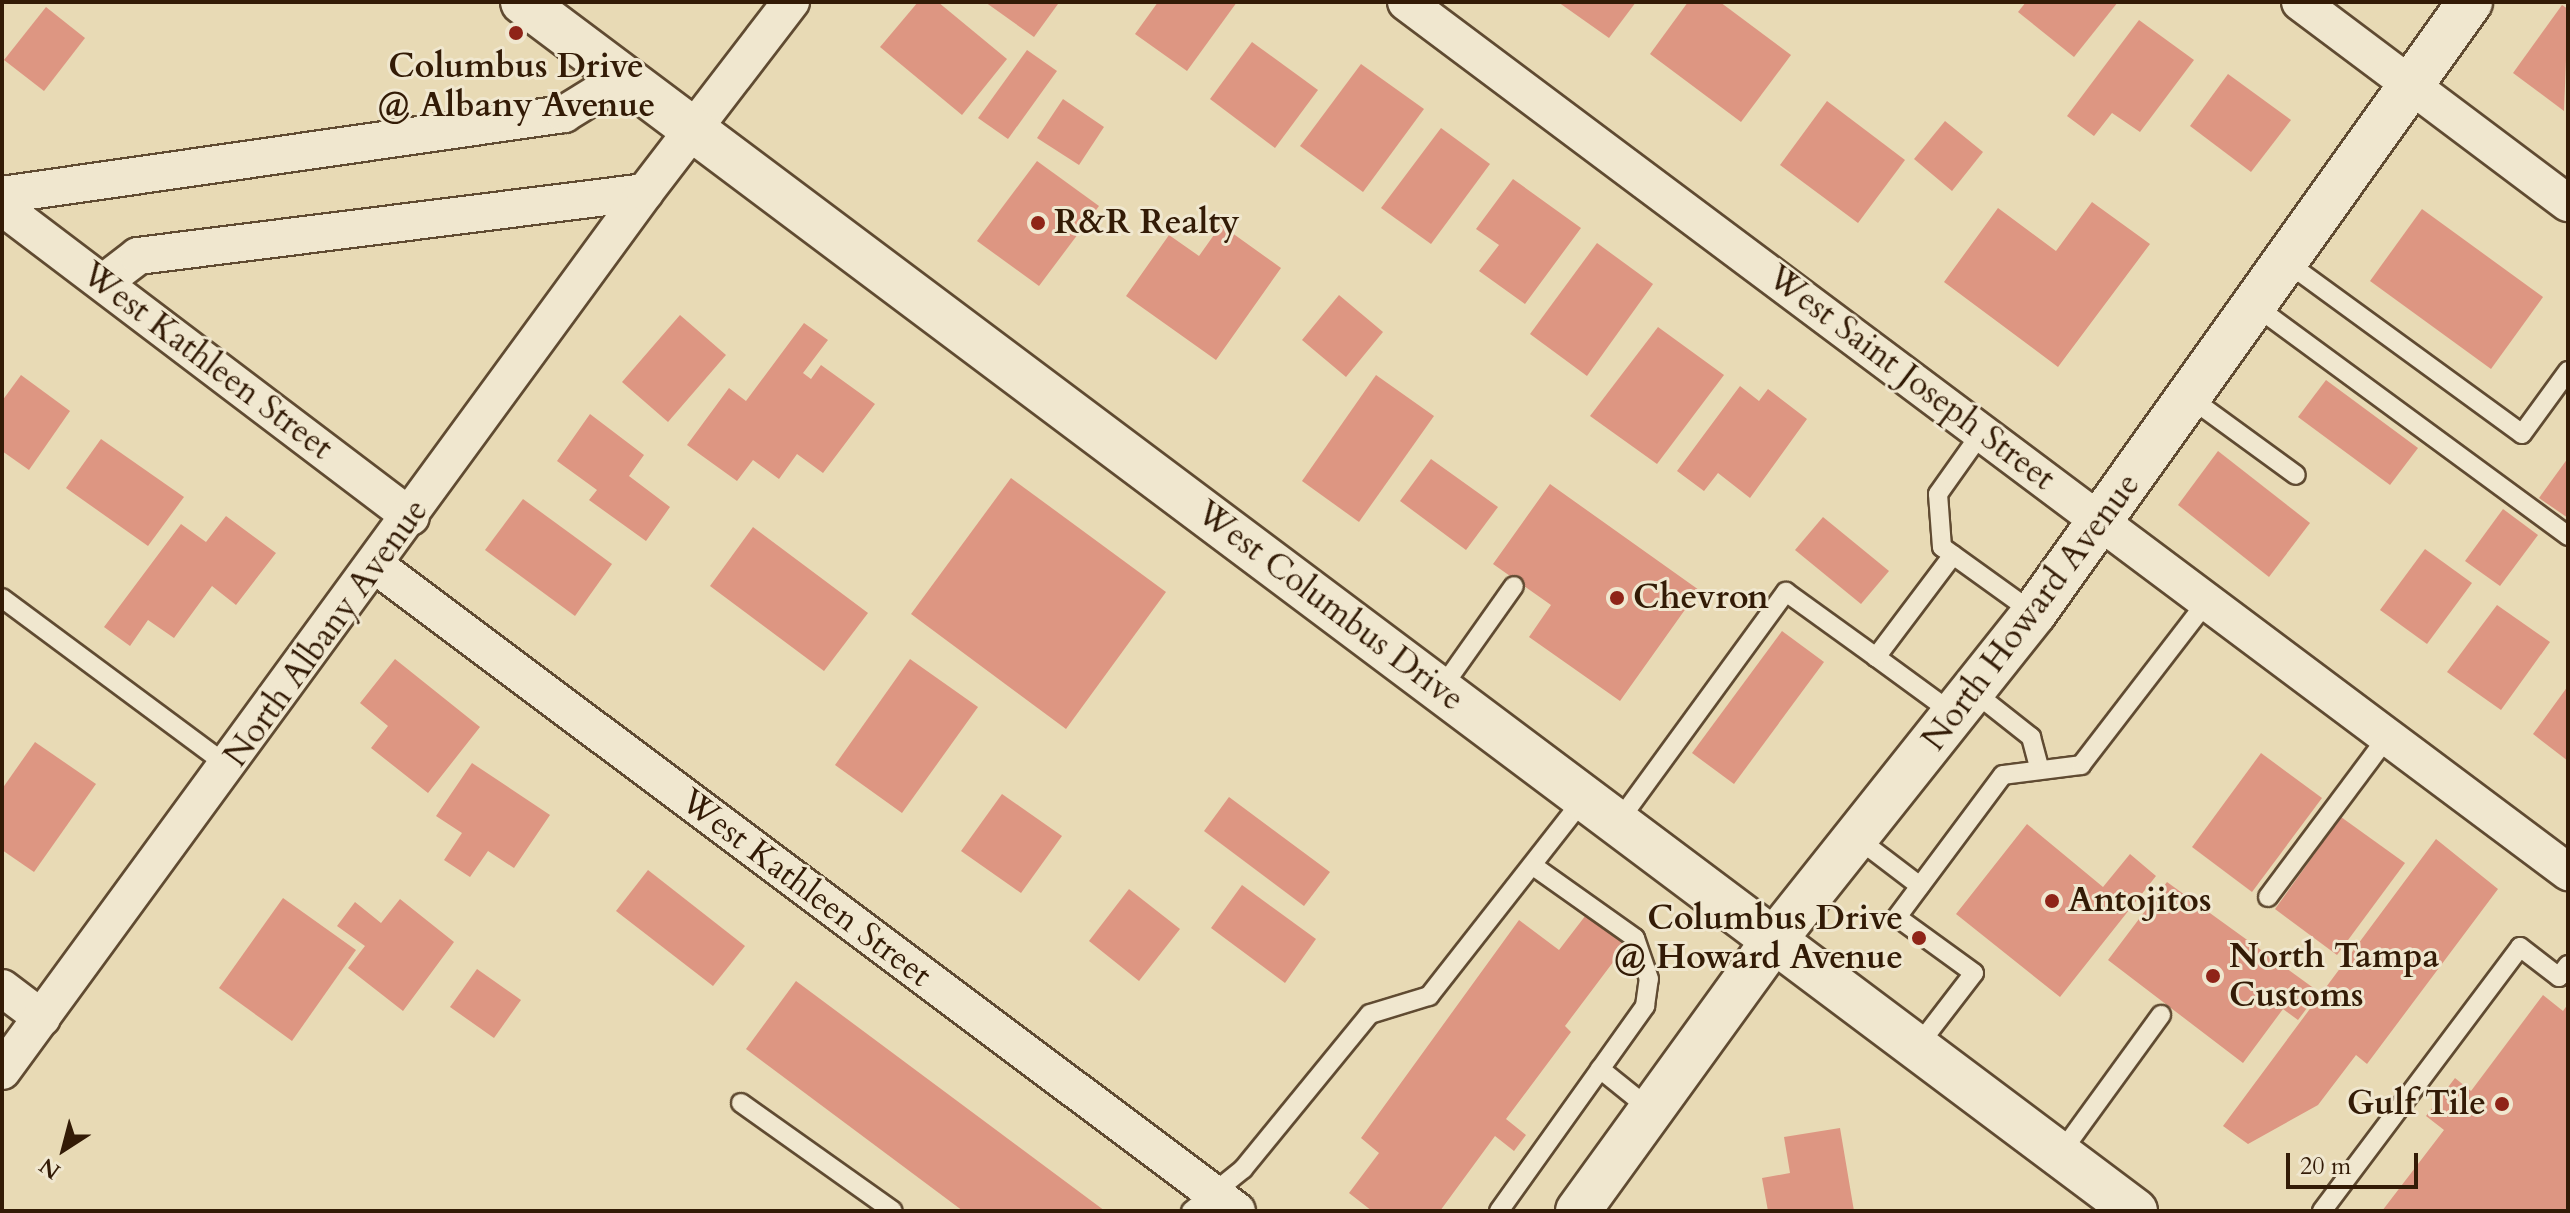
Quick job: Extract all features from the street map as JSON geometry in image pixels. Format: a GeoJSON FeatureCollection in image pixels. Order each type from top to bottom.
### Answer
{"type":"FeatureCollection","features":[{"type":"Feature","properties":{"kind":"main road","name":"West Columbus Drive"},"geometry":{"type":"LineString","coordinates":[[523,2],[2135,1211]]}},
{"type":"Feature","properties":{"kind":"main road","name":"North Howard Avenue"},"geometry":{"type":"LineString","coordinates":[[1578,1211],[1774,940],[1965,704],[2103,520],[2470,2]]}},
{"type":"Feature","properties":{"kind":"street","name":"North Albany Avenue"},"geometry":{"type":"LineString","coordinates":[[2,1071],[411,517],[645,192],[696,130],[791,2]]}},
{"type":"Feature","properties":{"kind":"street","name":"West Saint Joseph Street"},"geometry":{"type":"LineString","coordinates":[[1406,2],[2103,520],[2568,872]]}},
{"type":"Feature","properties":{"kind":"street"},"geometry":{"type":"LineString","coordinates":[[2300,2],[2568,203]]}},
{"type":"Feature","properties":{"kind":"street"},"geometry":{"type":"LineString","coordinates":[[2,195],[564,114],[624,77]]}},
{"type":"Feature","properties":{"kind":"street"},"geometry":{"type":"LineString","coordinates":[[104,282],[138,256],[645,192]]}},
{"type":"Feature","properties":{"kind":"street","name":"West Kathleen Street"},"geometry":{"type":"LineString","coordinates":[[2,207],[411,517]]}},
{"type":"Feature","properties":{"kind":"street","name":"West Kathleen Street"},"geometry":{"type":"LineString","coordinates":[[375,565],[1213,1205]]}},
{"type":"Feature","properties":{"kind":"street"},"geometry":{"type":"LineString","coordinates":[[2,988],[42,1018]]}},
{"type":"Feature","properties":{"kind":"lane"},"geometry":{"type":"LineString","coordinates":[[2285,261],[2522,434],[2568,371]]}},
{"type":"Feature","properties":{"kind":"lane"},"geometry":{"type":"LineString","coordinates":[[2254,305],[2568,536]]}},
{"type":"Feature","properties":{"kind":"lane"},"geometry":{"type":"LineString","coordinates":[[2189,397],[2296,475]]}},
{"type":"Feature","properties":{"kind":"lane"},"geometry":{"type":"LineString","coordinates":[[1982,432],[1938,494],[1942,547],[2034,613]]}},
{"type":"Feature","properties":{"kind":"lane"},"geometry":{"type":"LineString","coordinates":[[1876,657],[1953,555]]}},
{"type":"Feature","properties":{"kind":"lane"},"geometry":{"type":"LineString","coordinates":[[1441,689],[1514,586]]}},
{"type":"Feature","properties":{"kind":"lane"},"geometry":{"type":"LineString","coordinates":[[1213,1205],[1370,1014],[1429,996],[1532,865],[1602,810],[1786,592],[1876,657],[2031,737],[2040,770]]}},
{"type":"Feature","properties":{"kind":"lane"},"geometry":{"type":"LineString","coordinates":[[2,598],[228,766]]}},
{"type":"Feature","properties":{"kind":"lane"},"geometry":{"type":"LineString","coordinates":[[1917,1047],[1974,973],[1897,917],[2003,775],[2081,765],[2208,600]]}},
{"type":"Feature","properties":{"kind":"lane"},"geometry":{"type":"LineString","coordinates":[[2268,897],[2388,736]]}},
{"type":"Feature","properties":{"kind":"lane"},"geometry":{"type":"LineString","coordinates":[[1857,838],[1920,886]]}},
{"type":"Feature","properties":{"kind":"lane"},"geometry":{"type":"LineString","coordinates":[[1499,1211],[1645,1006],[1649,979],[1641,948],[1635,938],[1532,865]]}},
{"type":"Feature","properties":{"kind":"lane"},"geometry":{"type":"LineString","coordinates":[[2322,1211],[2520,947],[2559,977],[2568,965]]}},
{"type":"Feature","properties":{"kind":"lane"},"geometry":{"type":"LineString","coordinates":[[2060,1154],[2161,1015]]}},
{"type":"Feature","properties":{"kind":"lane"},"geometry":{"type":"LineString","coordinates":[[1600,1069],[1651,1110]]}},
{"type":"Feature","properties":{"kind":"lane"},"geometry":{"type":"LineString","coordinates":[[741,1103],[893,1211]]}},
{"type":"Feature","properties":{"kind":"building"},"geometry":{"type":"Polygon","coordinates":[[[918,2],[938,2],[1007,59],[962,115],[880,47],[918,2]]]}},
{"type":"Feature","properties":{"kind":"building"},"geometry":{"type":"Polygon","coordinates":[[[985,2],[1056,2],[1058,4],[1034,37],[985,2]]]}},
{"type":"Feature","properties":{"kind":"building"},"geometry":{"type":"Polygon","coordinates":[[[1158,2],[1237,2],[1187,71],[1135,34],[1158,2]]]}},
{"type":"Feature","properties":{"kind":"building"},"geometry":{"type":"Polygon","coordinates":[[[1558,2],[1636,2],[1609,38],[1558,2]]]}},
{"type":"Feature","properties":{"kind":"building"},"geometry":{"type":"Polygon","coordinates":[[[1688,2],[1720,2],[1791,55],[1741,122],[1650,54],[1688,2]]]}},
{"type":"Feature","properties":{"kind":"building"},"geometry":{"type":"Polygon","coordinates":[[[2026,2],[2118,2],[2074,57],[2018,12],[2026,2]]]}},
{"type":"Feature","properties":{"kind":"building"},"geometry":{"type":"Polygon","coordinates":[[[2562,5],[2568,9],[2564,111],[2513,73],[2562,5]]]}},
{"type":"Feature","properties":{"kind":"building"},"geometry":{"type":"Polygon","coordinates":[[[46,7],[85,38],[44,91],[4,60],[46,7]]]}},
{"type":"Feature","properties":{"kind":"building"},"geometry":{"type":"Polygon","coordinates":[[[2139,20],[2194,60],[2140,132],[2112,113],[2094,136],[2067,116],[2139,20]]]}},
{"type":"Feature","properties":{"kind":"building"},"geometry":{"type":"Polygon","coordinates":[[[1252,42],[1318,90],[1275,148],[1210,99],[1252,42]]]}},
{"type":"Feature","properties":{"kind":"building"},"geometry":{"type":"Polygon","coordinates":[[[1027,50],[1057,71],[1008,139],[978,118],[1027,50]]]}},
{"type":"Feature","properties":{"kind":"building"},"geometry":{"type":"Polygon","coordinates":[[[1361,64],[1424,109],[1363,192],[1300,146],[1361,64]]]}},
{"type":"Feature","properties":{"kind":"building"},"geometry":{"type":"Polygon","coordinates":[[[2228,74],[2291,120],[2251,172],[2190,126],[2228,74]]]}},
{"type":"Feature","properties":{"kind":"building"},"geometry":{"type":"Polygon","coordinates":[[[1063,99],[1104,127],[1079,165],[1037,138],[1063,99]]]}},
{"type":"Feature","properties":{"kind":"building"},"geometry":{"type":"Polygon","coordinates":[[[1827,101],[1905,160],[1858,223],[1780,165],[1827,101]]]}},
{"type":"Feature","properties":{"kind":"building"},"geometry":{"type":"Polygon","coordinates":[[[1945,121],[1983,152],[1952,191],[1914,159],[1945,121]]]}},
{"type":"Feature","properties":{"kind":"building"},"geometry":{"type":"Polygon","coordinates":[[[1441,128],[1490,164],[1431,244],[1381,208],[1441,128]]]}},
{"type":"Feature","properties":{"kind":"building","name":"R&R Realty"},"geometry":{"type":"Polygon","coordinates":[[[1037,161],[1099,206],[1039,286],[977,241],[1037,161]]]}},
{"type":"Feature","properties":{"kind":"building"},"geometry":{"type":"Polygon","coordinates":[[[1513,179],[1581,228],[1525,304],[1479,271],[1499,245],[1476,229],[1513,179]]]}},
{"type":"Feature","properties":{"kind":"building"},"geometry":{"type":"Polygon","coordinates":[[[2092,202],[2150,244],[2058,367],[1944,282],[1998,208],[2056,251],[2092,202]]]}},
{"type":"Feature","properties":{"kind":"building"},"geometry":{"type":"Polygon","coordinates":[[[2422,209],[2543,297],[2491,369],[2370,281],[2422,209]]]}},
{"type":"Feature","properties":{"kind":"building"},"geometry":{"type":"Polygon","coordinates":[[[1221,225],[1281,268],[1216,360],[1126,296],[1169,235],[1199,256],[1221,225]]]}},
{"type":"Feature","properties":{"kind":"building"},"geometry":{"type":"Polygon","coordinates":[[[1597,243],[1653,284],[1587,376],[1530,334],[1597,243]]]}},
{"type":"Feature","properties":{"kind":"building"},"geometry":{"type":"Polygon","coordinates":[[[1339,295],[1383,332],[1346,377],[1302,340],[1339,295]]]}},
{"type":"Feature","properties":{"kind":"building"},"geometry":{"type":"Polygon","coordinates":[[[680,315],[726,355],[668,422],[622,382],[680,315]]]}},
{"type":"Feature","properties":{"kind":"building"},"geometry":{"type":"Polygon","coordinates":[[[804,323],[828,340],[803,373],[811,379],[821,365],[875,404],[823,473],[797,454],[779,479],[753,460],[737,481],[687,445],[729,388],[746,401],[804,323]]]}},
{"type":"Feature","properties":{"kind":"building"},"geometry":{"type":"Polygon","coordinates":[[[1658,327],[1724,375],[1657,464],[1590,416],[1658,327]]]}},
{"type":"Feature","properties":{"kind":"building"},"geometry":{"type":"Polygon","coordinates":[[[21,375],[70,411],[29,470],[2,451],[2,401],[21,375]]]}},
{"type":"Feature","properties":{"kind":"building"},"geometry":{"type":"Polygon","coordinates":[[[1376,375],[1434,416],[1359,522],[1302,481],[1376,375]]]}},
{"type":"Feature","properties":{"kind":"building"},"geometry":{"type":"Polygon","coordinates":[[[2326,380],[2418,448],[2390,485],[2298,417],[2326,380]]]}},
{"type":"Feature","properties":{"kind":"building"},"geometry":{"type":"Polygon","coordinates":[[[1740,386],[1759,401],[1768,389],[1807,419],[1750,498],[1718,473],[1704,491],[1677,471],[1740,386]]]}},
{"type":"Feature","properties":{"kind":"building"},"geometry":{"type":"Polygon","coordinates":[[[590,414],[644,455],[629,476],[670,507],[646,541],[589,500],[597,490],[557,461],[590,414]]]}},
{"type":"Feature","properties":{"kind":"building"},"geometry":{"type":"Polygon","coordinates":[[[101,439],[184,497],[148,546],[66,488],[101,439]]]}},
{"type":"Feature","properties":{"kind":"building"},"geometry":{"type":"Polygon","coordinates":[[[2218,451],[2310,523],[2269,577],[2178,505],[2218,451]]]}},
{"type":"Feature","properties":{"kind":"building"},"geometry":{"type":"Polygon","coordinates":[[[2568,458],[2568,518],[2539,498],[2568,458]]]}},
{"type":"Feature","properties":{"kind":"building"},"geometry":{"type":"Polygon","coordinates":[[[1431,459],[1498,507],[1466,550],[1400,501],[1431,459]]]}},
{"type":"Feature","properties":{"kind":"building"},"geometry":{"type":"Polygon","coordinates":[[[1011,478],[1166,592],[1066,729],[911,614],[1011,478]]]}},
{"type":"Feature","properties":{"kind":"building","name":"Chevron"},"geometry":{"type":"Polygon","coordinates":[[[1550,484],[1699,590],[1620,701],[1529,637],[1551,605],[1493,564],[1550,484]]]}},
{"type":"Feature","properties":{"kind":"building"},"geometry":{"type":"Polygon","coordinates":[[[523,499],[612,564],[575,616],[485,550],[523,499]]]}},
{"type":"Feature","properties":{"kind":"building"},"geometry":{"type":"Polygon","coordinates":[[[2503,509],[2538,535],[2500,586],[2465,561],[2503,509]]]}},
{"type":"Feature","properties":{"kind":"building"},"geometry":{"type":"Polygon","coordinates":[[[226,516],[276,553],[236,605],[212,586],[174,638],[148,620],[130,646],[104,627],[181,524],[206,542],[226,516]]]}},
{"type":"Feature","properties":{"kind":"building"},"geometry":{"type":"Polygon","coordinates":[[[1823,517],[1889,571],[1861,604],[1795,550],[1823,517]]]}},
{"type":"Feature","properties":{"kind":"building"},"geometry":{"type":"Polygon","coordinates":[[[753,527],[868,613],[824,671],[710,586],[753,527]]]}},
{"type":"Feature","properties":{"kind":"building"},"geometry":{"type":"Polygon","coordinates":[[[2425,549],[2472,583],[2427,644],[2380,610],[2425,549]]]}},
{"type":"Feature","properties":{"kind":"building"},"geometry":{"type":"Polygon","coordinates":[[[2497,605],[2550,642],[2501,710],[2447,672],[2497,605]]]}},
{"type":"Feature","properties":{"kind":"building","name":"Chevron"},"geometry":{"type":"Polygon","coordinates":[[[1782,631],[1824,662],[1734,784],[1692,753],[1782,631]]]}},
{"type":"Feature","properties":{"kind":"building"},"geometry":{"type":"Polygon","coordinates":[[[395,659],[480,727],[428,793],[371,748],[388,726],[360,703],[395,659]]]}},
{"type":"Feature","properties":{"kind":"building"},"geometry":{"type":"Polygon","coordinates":[[[910,659],[978,707],[902,813],[835,765],[910,659]]]}},
{"type":"Feature","properties":{"kind":"building"},"geometry":{"type":"Polygon","coordinates":[[[2568,686],[2568,761],[2533,734],[2568,686]]]}},
{"type":"Feature","properties":{"kind":"building"},"geometry":{"type":"Polygon","coordinates":[[[35,742],[96,784],[34,872],[2,850],[2,789],[35,742]]]}},
{"type":"Feature","properties":{"kind":"building"},"geometry":{"type":"Polygon","coordinates":[[[2261,753],[2322,798],[2252,892],[2192,847],[2261,753]]]}},
{"type":"Feature","properties":{"kind":"building"},"geometry":{"type":"Polygon","coordinates":[[[472,763],[550,815],[514,868],[488,851],[470,877],[444,860],[462,833],[436,816],[472,763]]]}},
{"type":"Feature","properties":{"kind":"building"},"geometry":{"type":"Polygon","coordinates":[[[1002,794],[1062,836],[1021,893],[961,851],[1002,794]]]}},
{"type":"Feature","properties":{"kind":"building"},"geometry":{"type":"Polygon","coordinates":[[[1229,797],[1330,872],[1304,906],[1204,831],[1229,797]]]}},
{"type":"Feature","properties":{"kind":"building"},"geometry":{"type":"Polygon","coordinates":[[[2341,817],[2405,863],[2337,955],[2275,909],[2341,817]]]}},
{"type":"Feature","properties":{"kind":"building","name":"Antojitos"},"geometry":{"type":"Polygon","coordinates":[[[2027,824],[2103,887],[2130,854],[2156,876],[2060,997],[1956,914],[2027,824]]]}},
{"type":"Feature","properties":{"kind":"building"},"geometry":{"type":"Polygon","coordinates":[[[2436,839],[2498,889],[2367,1064],[2356,1055],[2318,1105],[2248,1144],[2223,1126],[2436,839]]]}},
{"type":"Feature","properties":{"kind":"building"},"geometry":{"type":"Polygon","coordinates":[[[648,870],[745,946],[713,986],[616,911],[648,870]]]}},
{"type":"Feature","properties":{"kind":"building","name":"North Tampa Customs"},"geometry":{"type":"Polygon","coordinates":[[[2167,882],[2319,992],[2298,1020],[2283,1009],[2243,1063],[2108,960],[2167,882]]]}},
{"type":"Feature","properties":{"kind":"building"},"geometry":{"type":"Polygon","coordinates":[[[1242,885],[1316,939],[1285,983],[1211,928],[1242,885]]]}},
{"type":"Feature","properties":{"kind":"building"},"geometry":{"type":"Polygon","coordinates":[[[1129,889],[1180,929],[1139,981],[1089,941],[1129,889]]]}},
{"type":"Feature","properties":{"kind":"building"},"geometry":{"type":"Polygon","coordinates":[[[283,898],[356,950],[292,1041],[219,988],[283,898]]]}},
{"type":"Feature","properties":{"kind":"building"},"geometry":{"type":"Polygon","coordinates":[[[400,899],[454,942],[403,1011],[348,968],[365,946],[337,926],[355,902],[381,923],[400,899]]]}},
{"type":"Feature","properties":{"kind":"building"},"geometry":{"type":"Polygon","coordinates":[[[1589,911],[1629,941],[1565,1026],[1571,1032],[1506,1119],[1526,1135],[1514,1151],[1495,1136],[1440,1211],[1372,1211],[1349,1193],[1379,1153],[1361,1138],[1519,920],[1559,950],[1589,911]]]}},
{"type":"Feature","properties":{"kind":"building"},"geometry":{"type":"Polygon","coordinates":[[[477,969],[521,1000],[494,1038],[450,1007],[477,969]]]}},
{"type":"Feature","properties":{"kind":"building"},"geometry":{"type":"Polygon","coordinates":[[[796,981],[1105,1211],[963,1211],[746,1049],[796,981]]]}},
{"type":"Feature","properties":{"kind":"building","name":"Gulf Tile"},"geometry":{"type":"Polygon","coordinates":[[[2543,995],[2563,1011],[2568,1004],[2568,1211],[2382,1211],[2444,1130],[2426,1116],[2455,1078],[2471,1091],[2543,995]]]}},
{"type":"Feature","properties":{"kind":"building"},"geometry":{"type":"Polygon","coordinates":[[[1840,1128],[1854,1211],[1768,1211],[1762,1178],[1790,1173],[1784,1137],[1840,1128]]]}},
{"type":"Feature","properties":{"kind":"place","name":"Columbus Drive @ Albany Avenue"},"geometry":{"type":"Point","coordinates":[516,33]}},
{"type":"Feature","properties":{"kind":"place","name":"R&R Realty"},"geometry":{"type":"Point","coordinates":[1038,223]}},
{"type":"Feature","properties":{"kind":"place","name":"Chevron"},"geometry":{"type":"Point","coordinates":[1617,598]}},
{"type":"Feature","properties":{"kind":"place","name":"Antojitos"},"geometry":{"type":"Point","coordinates":[2052,901]}},
{"type":"Feature","properties":{"kind":"place","name":"Columbus Drive @ Howard Avenue"},"geometry":{"type":"Point","coordinates":[1919,938]}},
{"type":"Feature","properties":{"kind":"place","name":"North Tampa Customs"},"geometry":{"type":"Point","coordinates":[2213,976]}},
{"type":"Feature","properties":{"kind":"place","name":"Gulf Tile"},"geometry":{"type":"Point","coordinates":[2502,1104]}}]}
